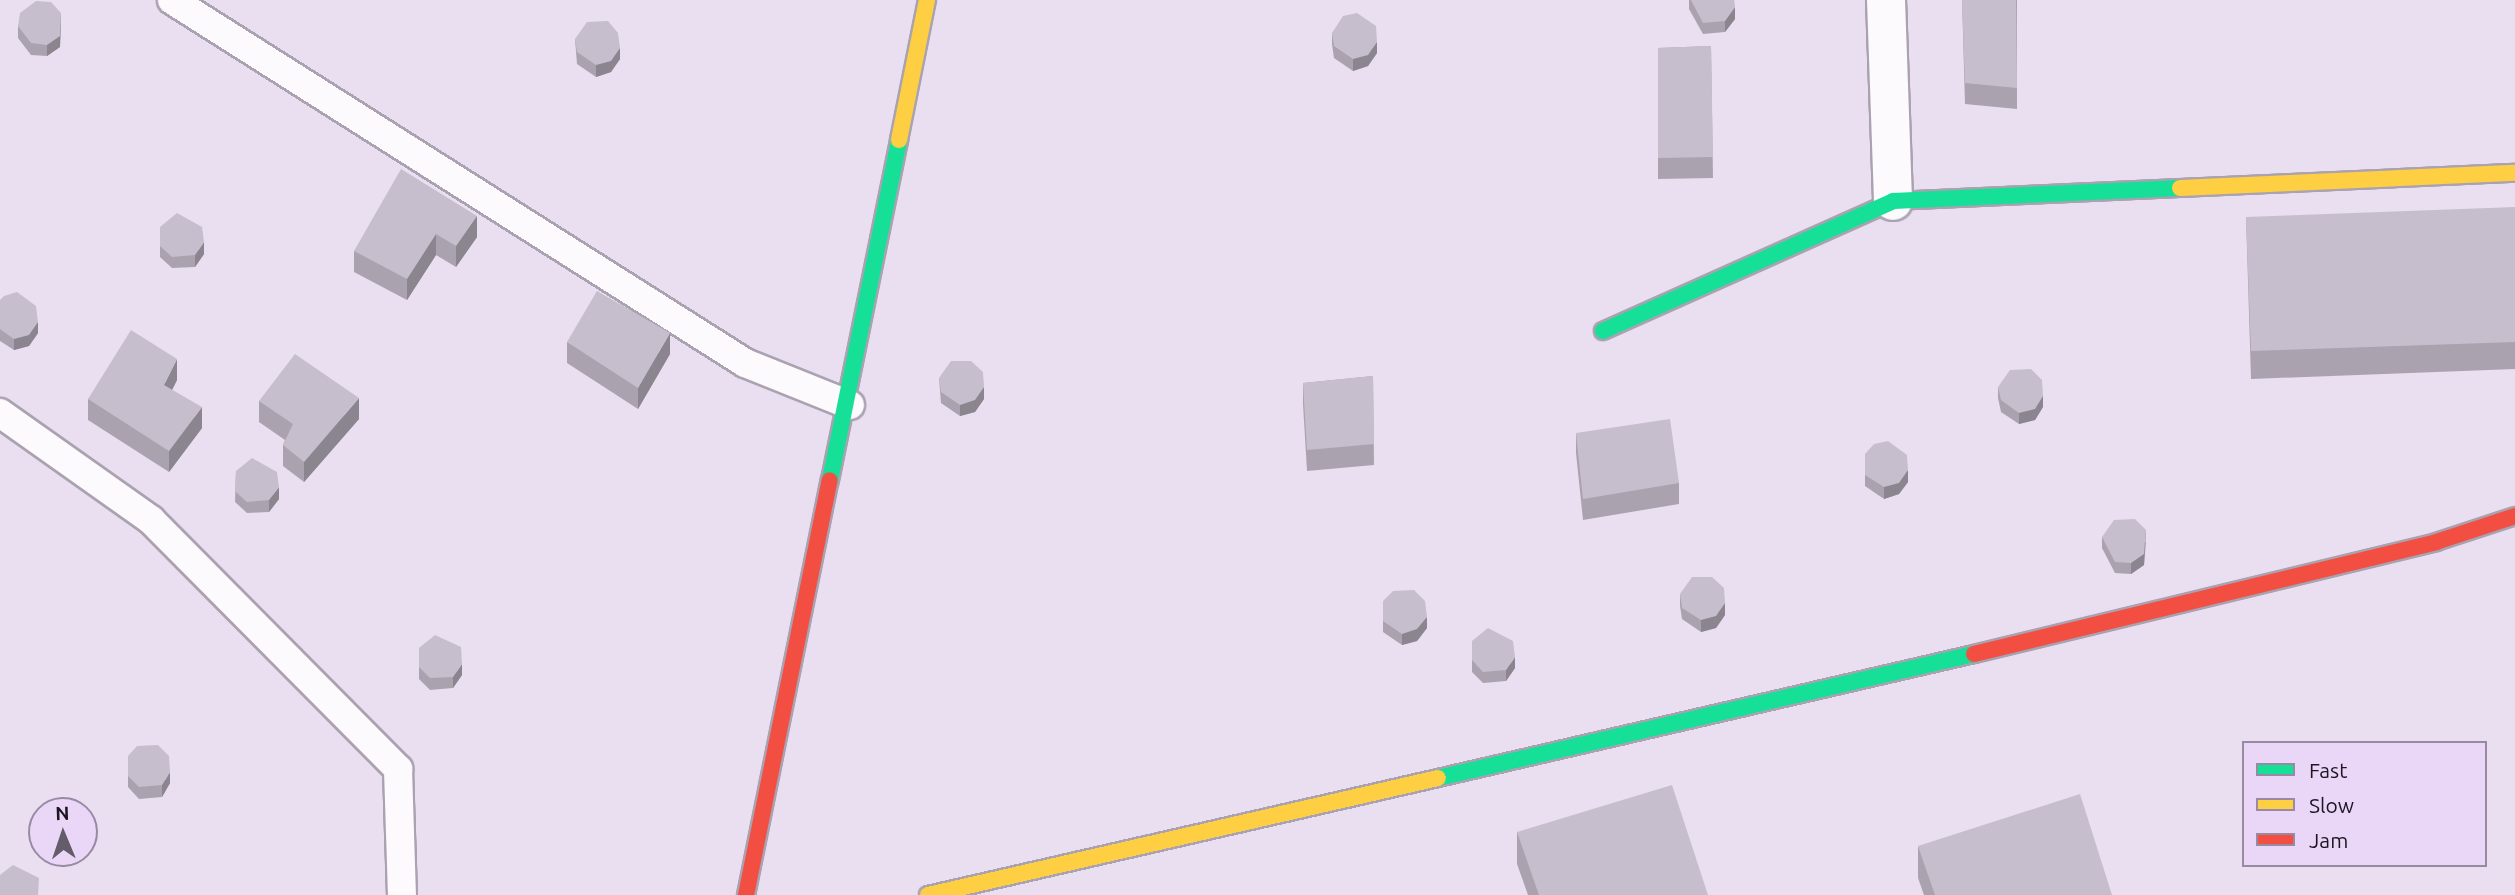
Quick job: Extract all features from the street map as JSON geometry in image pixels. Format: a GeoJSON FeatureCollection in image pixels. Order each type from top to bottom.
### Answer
{"type":"FeatureCollection","features":[{"type":"Feature","properties":{"kind":"street"},"geometry":{"type":"LineString","coordinates":[[746,895],[850,405],[927,0]]}},
{"type":"Feature","properties":{"kind":"street"},"geometry":{"type":"LineString","coordinates":[[1886,0],[1893,201]]}},
{"type":"Feature","properties":{"kind":"street"},"geometry":{"type":"LineString","coordinates":[[1603,331],[1893,201],[2515,173]]}},
{"type":"Feature","properties":{"kind":"street"},"geometry":{"type":"LineString","coordinates":[[928,895],[1878,678],[2436,542],[2515,516]]}},
{"type":"Feature","properties":{"kind":"lane"},"geometry":{"type":"LineString","coordinates":[[173,0],[745,363],[850,405]]}},
{"type":"Feature","properties":{"kind":"lane"},"geometry":{"type":"LineString","coordinates":[[0,412],[151,520],[398,769],[402,895]]}},
{"type":"Feature","properties":{"kind":"building"},"geometry":{"type":"Polygon","coordinates":[[[1691,0],[1734,0],[1735,7],[1725,21],[1703,23],[1691,0]]]}},
{"type":"Feature","properties":{"kind":"building"},"geometry":{"type":"Polygon","coordinates":[[[1962,0],[2016,0],[2017,88],[1965,83],[1962,0]]]}},
{"type":"Feature","properties":{"kind":"building"},"geometry":{"type":"Polygon","coordinates":[[[36,1],[51,2],[61,13],[60,36],[47,45],[31,43],[18,26],[20,13],[36,1]]]}},
{"type":"Feature","properties":{"kind":"building"},"geometry":{"type":"Polygon","coordinates":[[[1357,13],[1376,26],[1377,42],[1368,55],[1353,59],[1334,46],[1332,33],[1343,16],[1357,13]]]}},
{"type":"Feature","properties":{"kind":"building"},"geometry":{"type":"Polygon","coordinates":[[[608,21],[618,33],[620,48],[611,61],[596,65],[577,52],[575,39],[587,22],[608,21]]]}},
{"type":"Feature","properties":{"kind":"building"},"geometry":{"type":"Polygon","coordinates":[[[1711,46],[1713,157],[1658,158],[1658,48],[1711,46]]]}},
{"type":"Feature","properties":{"kind":"building"},"geometry":{"type":"Polygon","coordinates":[[[401,169],[477,216],[456,246],[436,234],[407,279],[354,251],[401,169]]]}},
{"type":"Feature","properties":{"kind":"building"},"geometry":{"type":"Polygon","coordinates":[[[2515,207],[2515,342],[2251,351],[2246,217],[2515,207]]]}},
{"type":"Feature","properties":{"kind":"building"},"geometry":{"type":"Polygon","coordinates":[[[177,213],[202,227],[204,242],[195,255],[172,257],[160,246],[160,227],[177,213]]]}},
{"type":"Feature","properties":{"kind":"building"},"geometry":{"type":"Polygon","coordinates":[[[597,291],[670,333],[638,388],[567,342],[597,291]]]}},
{"type":"Feature","properties":{"kind":"building"},"geometry":{"type":"Polygon","coordinates":[[[17,292],[36,306],[38,322],[29,335],[14,339],[0,329],[0,300],[17,292]]]}},
{"type":"Feature","properties":{"kind":"building"},"geometry":{"type":"Polygon","coordinates":[[[131,330],[177,359],[164,385],[202,407],[169,451],[88,399],[131,330]]]}},
{"type":"Feature","properties":{"kind":"building"},"geometry":{"type":"Polygon","coordinates":[[[295,354],[359,398],[304,462],[283,445],[293,424],[259,401],[295,354]]]}},
{"type":"Feature","properties":{"kind":"building"},"geometry":{"type":"Polygon","coordinates":[[[951,361],[971,361],[983,372],[984,387],[975,400],[960,405],[941,392],[939,378],[951,361]]]}},
{"type":"Feature","properties":{"kind":"building"},"geometry":{"type":"Polygon","coordinates":[[[2031,369],[2042,380],[2043,396],[2035,409],[2019,413],[2001,400],[1998,387],[2010,370],[2031,369]]]}},
{"type":"Feature","properties":{"kind":"building"},"geometry":{"type":"Polygon","coordinates":[[[1373,376],[1374,444],[1307,450],[1303,383],[1373,376]]]}},
{"type":"Feature","properties":{"kind":"building"},"geometry":{"type":"Polygon","coordinates":[[[1670,419],[1679,483],[1583,499],[1576,433],[1670,419]]]}},
{"type":"Feature","properties":{"kind":"building"},"geometry":{"type":"Polygon","coordinates":[[[1888,441],[1907,455],[1908,470],[1899,483],[1884,487],[1865,475],[1865,454],[1874,444],[1888,441]]]}},
{"type":"Feature","properties":{"kind":"building"},"geometry":{"type":"Polygon","coordinates":[[[252,458],[277,472],[279,487],[269,500],[247,502],[235,491],[236,471],[252,458]]]}},
{"type":"Feature","properties":{"kind":"building"},"geometry":{"type":"Polygon","coordinates":[[[2135,519],[2146,530],[2144,554],[2131,563],[2115,562],[2102,537],[2114,520],[2135,519]]]}},
{"type":"Feature","properties":{"kind":"building"},"geometry":{"type":"Polygon","coordinates":[[[1692,577],[1712,577],[1724,588],[1725,603],[1716,616],[1701,620],[1682,608],[1680,594],[1692,577]]]}},
{"type":"Feature","properties":{"kind":"building"},"geometry":{"type":"Polygon","coordinates":[[[1414,590],[1425,601],[1427,617],[1417,629],[1402,634],[1383,621],[1383,601],[1393,591],[1414,590]]]}},
{"type":"Feature","properties":{"kind":"building"},"geometry":{"type":"Polygon","coordinates":[[[1488,628],[1513,641],[1515,657],[1506,670],[1483,672],[1472,660],[1472,641],[1488,628]]]}},
{"type":"Feature","properties":{"kind":"building"},"geometry":{"type":"Polygon","coordinates":[[[435,635],[461,647],[462,664],[453,677],[430,678],[419,667],[419,648],[435,635]]]}},
{"type":"Feature","properties":{"kind":"building"},"geometry":{"type":"Polygon","coordinates":[[[158,745],[169,756],[170,772],[162,785],[139,787],[128,776],[128,756],[137,746],[158,745]]]}},
{"type":"Feature","properties":{"kind":"building"},"geometry":{"type":"Polygon","coordinates":[[[1672,785],[1708,895],[1539,895],[1517,832],[1672,785]]]}},
{"type":"Feature","properties":{"kind":"building"},"geometry":{"type":"Polygon","coordinates":[[[2080,794],[2112,895],[1935,895],[1918,846],[2080,794]]]}},
{"type":"Feature","properties":{"kind":"building"},"geometry":{"type":"Polygon","coordinates":[[[13,865],[39,878],[38,895],[0,895],[0,875],[13,865]]]}},
{"type":"Feature","properties":{"kind":"traffic: fast"},"geometry":{"type":"LineString","coordinates":[[830,480],[899,140]]}},
{"type":"Feature","properties":{"kind":"traffic: fast"},"geometry":{"type":"LineString","coordinates":[[1603,331],[1893,201],[2180,188]]}},
{"type":"Feature","properties":{"kind":"traffic: fast"},"geometry":{"type":"LineString","coordinates":[[1438,778],[1974,654]]}},
{"type":"Feature","properties":{"kind":"traffic: slow"},"geometry":{"type":"LineString","coordinates":[[899,140],[927,0]]}},
{"type":"Feature","properties":{"kind":"traffic: slow"},"geometry":{"type":"LineString","coordinates":[[2180,188],[2515,173]]}},
{"type":"Feature","properties":{"kind":"traffic: slow"},"geometry":{"type":"LineString","coordinates":[[928,895],[1438,778]]}},
{"type":"Feature","properties":{"kind":"traffic: jam"},"geometry":{"type":"LineString","coordinates":[[746,895],[830,480]]}},
{"type":"Feature","properties":{"kind":"traffic: jam"},"geometry":{"type":"LineString","coordinates":[[1974,654],[2436,542],[2515,516]]}}]}
